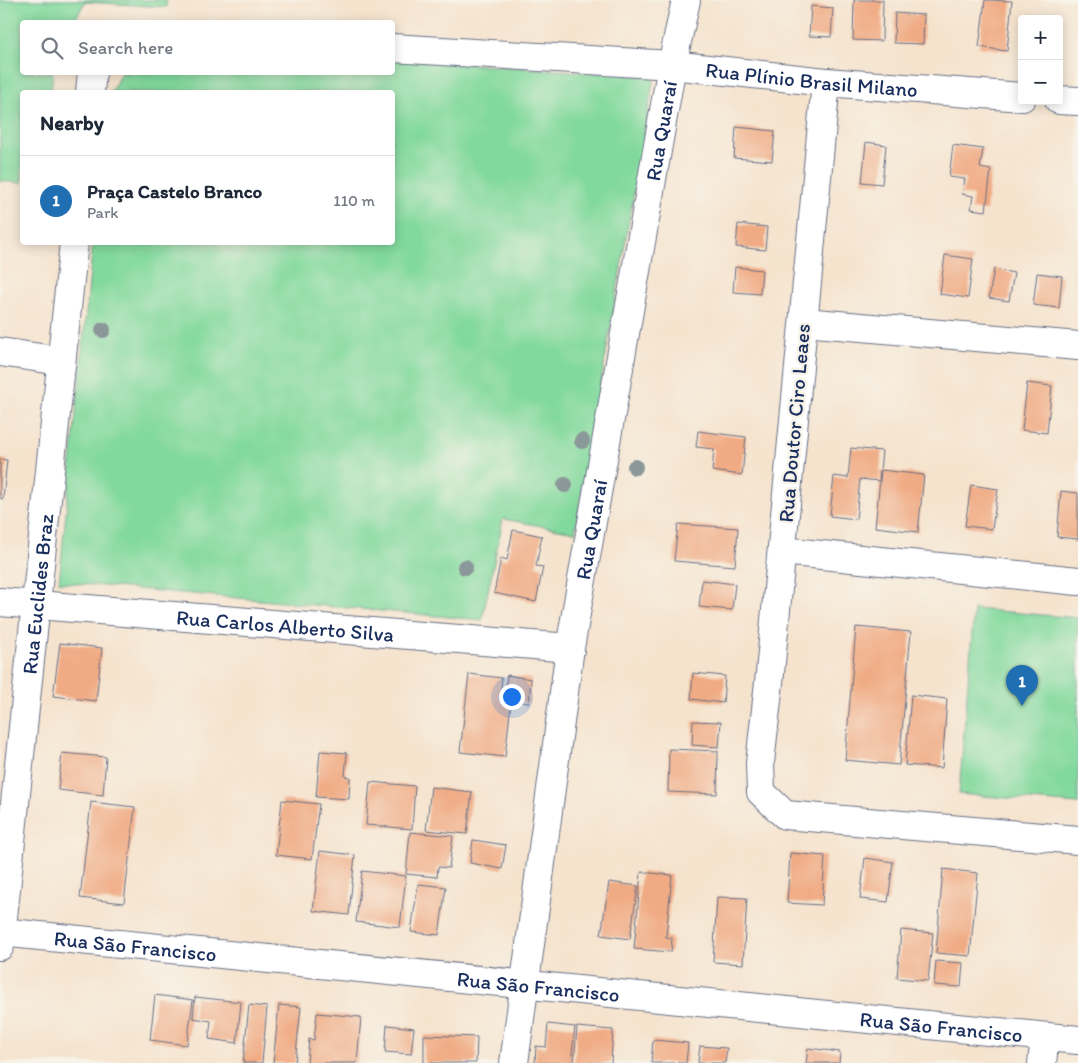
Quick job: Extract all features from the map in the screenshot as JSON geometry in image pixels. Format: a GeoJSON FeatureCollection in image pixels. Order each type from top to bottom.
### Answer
{"type":"FeatureCollection","features":[{"type":"Feature","properties":{"kind":"street","name":"Rua Quaraí"},"geometry":{"type":"LineString","coordinates":[[514,1063],[570,648],[672,65],[686,0]]}},
{"type":"Feature","properties":{"kind":"street","name":"Rua Plínio Brasil Milano"},"geometry":{"type":"LineString","coordinates":[[395,48],[672,65],[826,82],[1018,97]]}},
{"type":"Feature","properties":{"kind":"street"},"geometry":{"type":"LineString","coordinates":[[90,90],[92,75]]}},
{"type":"Feature","properties":{"kind":"street","name":"Rua Doutor Ciro Leaes"},"geometry":{"type":"LineString","coordinates":[[826,82],[782,552],[760,763],[762,792],[785,815],[1078,840]]}},
{"type":"Feature","properties":{"kind":"street"},"geometry":{"type":"LineString","coordinates":[[1063,100],[1078,101]]}},
{"type":"Feature","properties":{"kind":"street","name":"Rua Euclides Braz"},"geometry":{"type":"LineString","coordinates":[[0,937],[74,245]]}},
{"type":"Feature","properties":{"kind":"street"},"geometry":{"type":"LineString","coordinates":[[804,322],[1078,346]]}},
{"type":"Feature","properties":{"kind":"street"},"geometry":{"type":"LineString","coordinates":[[0,352],[61,360]]}},
{"type":"Feature","properties":{"kind":"street"},"geometry":{"type":"LineString","coordinates":[[782,552],[1078,581]]}},
{"type":"Feature","properties":{"kind":"street","name":"Rua Carlos Alberto Silva"},"geometry":{"type":"LineString","coordinates":[[0,602],[570,648]]}},
{"type":"Feature","properties":{"kind":"street","name":"Rua São Francisco"},"geometry":{"type":"LineString","coordinates":[[0,937],[524,985],[1044,1050],[1078,1040]]}},
{"type":"Feature","properties":{"kind":"green space"},"geometry":{"type":"Polygon","coordinates":[[[0,0],[167,0],[166,7],[85,2],[75,20],[20,20],[20,75],[53,75],[51,90],[20,90],[20,183],[0,181],[0,0]]]}},
{"type":"Feature","properties":{"kind":"green space"},"geometry":{"type":"Polygon","coordinates":[[[395,59],[654,77],[575,532],[503,519],[482,620],[59,582],[93,245],[395,245],[395,90],[112,90],[120,75],[395,75],[395,59]]]}},
{"type":"Feature","properties":{"kind":"green space"},"geometry":{"type":"Polygon","coordinates":[[[974,609],[1078,618],[1078,804],[959,794],[974,609]]]}},
{"type":"Feature","properties":{"kind":"building"},"geometry":{"type":"Polygon","coordinates":[[[854,0],[883,0],[882,41],[853,40],[854,0]]]}},
{"type":"Feature","properties":{"kind":"building"},"geometry":{"type":"Polygon","coordinates":[[[985,0],[1012,1],[1007,51],[979,47],[985,0]]]}},
{"type":"Feature","properties":{"kind":"building"},"geometry":{"type":"Polygon","coordinates":[[[811,6],[833,8],[831,37],[809,36],[811,6]]]}},
{"type":"Feature","properties":{"kind":"building"},"geometry":{"type":"Polygon","coordinates":[[[895,13],[924,15],[923,44],[894,43],[895,13]]]}},
{"type":"Feature","properties":{"kind":"building"},"geometry":{"type":"Polygon","coordinates":[[[736,127],[775,131],[772,161],[734,158],[736,127]]]}},
{"type":"Feature","properties":{"kind":"building"},"geometry":{"type":"Polygon","coordinates":[[[866,142],[886,145],[882,184],[862,182],[866,142]]]}},
{"type":"Feature","properties":{"kind":"building"},"geometry":{"type":"Polygon","coordinates":[[[953,145],[983,149],[980,168],[991,170],[986,211],[971,209],[973,196],[962,194],[965,179],[949,177],[953,145]]]}},
{"type":"Feature","properties":{"kind":"building"},"geometry":{"type":"Polygon","coordinates":[[[738,224],[767,227],[765,250],[736,247],[738,224]]]}},
{"type":"Feature","properties":{"kind":"building"},"geometry":{"type":"Polygon","coordinates":[[[945,255],[973,259],[968,298],[940,294],[945,255]]]}},
{"type":"Feature","properties":{"kind":"building"},"geometry":{"type":"Polygon","coordinates":[[[735,267],[762,270],[760,294],[733,292],[735,267]]]}},
{"type":"Feature","properties":{"kind":"building"},"geometry":{"type":"Polygon","coordinates":[[[994,269],[1014,273],[1009,301],[989,298],[994,269]]]}},
{"type":"Feature","properties":{"kind":"building"},"geometry":{"type":"Polygon","coordinates":[[[1037,273],[1062,276],[1059,308],[1033,305],[1037,273]]]}},
{"type":"Feature","properties":{"kind":"building"},"geometry":{"type":"Polygon","coordinates":[[[1027,383],[1052,386],[1047,433],[1022,430],[1027,383]]]}},
{"type":"Feature","properties":{"kind":"building"},"geometry":{"type":"Polygon","coordinates":[[[698,431],[746,437],[742,475],[712,471],[714,449],[696,447],[698,431]]]}},
{"type":"Feature","properties":{"kind":"building"},"geometry":{"type":"Polygon","coordinates":[[[851,448],[882,451],[879,481],[860,479],[856,519],[830,516],[834,476],[848,478],[851,448]]]}},
{"type":"Feature","properties":{"kind":"building"},"geometry":{"type":"Polygon","coordinates":[[[0,459],[7,460],[3,499],[0,498],[0,459]]]}},
{"type":"Feature","properties":{"kind":"building"},"geometry":{"type":"Polygon","coordinates":[[[881,470],[924,475],[918,532],[875,527],[881,470]]]}},
{"type":"Feature","properties":{"kind":"building"},"geometry":{"type":"Polygon","coordinates":[[[971,485],[998,489],[992,529],[965,526],[971,485]]]}},
{"type":"Feature","properties":{"kind":"building"},"geometry":{"type":"Polygon","coordinates":[[[1061,491],[1078,493],[1078,539],[1057,537],[1061,491]]]}},
{"type":"Feature","properties":{"kind":"building"},"geometry":{"type":"Polygon","coordinates":[[[678,524],[738,528],[735,566],[674,561],[678,524]]]}},
{"type":"Feature","properties":{"kind":"building"},"geometry":{"type":"Polygon","coordinates":[[[513,530],[542,536],[536,566],[543,567],[536,602],[494,593],[501,558],[507,560],[513,530]]]}},
{"type":"Feature","properties":{"kind":"building"},"geometry":{"type":"Polygon","coordinates":[[[702,580],[735,584],[732,610],[699,607],[702,580]]]}},
{"type":"Feature","properties":{"kind":"building"},"geometry":{"type":"Polygon","coordinates":[[[856,627],[911,632],[899,765],[845,760],[856,627]]]}},
{"type":"Feature","properties":{"kind":"building"},"geometry":{"type":"Polygon","coordinates":[[[60,643],[102,648],[96,701],[53,696],[60,643]]]}},
{"type":"Feature","properties":{"kind":"building"},"geometry":{"type":"Polygon","coordinates":[[[693,673],[725,676],[723,703],[691,699],[693,673]]]}},
{"type":"Feature","properties":{"kind":"building"},"geometry":{"type":"Polygon","coordinates":[[[469,674],[502,678],[500,701],[511,703],[505,757],[460,752],[469,674]]]}},
{"type":"Feature","properties":{"kind":"building"},"geometry":{"type":"Polygon","coordinates":[[[507,675],[531,679],[529,703],[504,700],[507,675]]]}},
{"type":"Feature","properties":{"kind":"building"},"geometry":{"type":"Polygon","coordinates":[[[911,695],[947,699],[942,768],[905,765],[911,695]]]}},
{"type":"Feature","properties":{"kind":"building"},"geometry":{"type":"Polygon","coordinates":[[[693,721],[721,722],[719,747],[692,745],[693,721]]]}},
{"type":"Feature","properties":{"kind":"building"},"geometry":{"type":"Polygon","coordinates":[[[669,749],[718,751],[717,794],[668,792],[669,749]]]}},
{"type":"Feature","properties":{"kind":"building"},"geometry":{"type":"Polygon","coordinates":[[[320,751],[347,753],[345,776],[350,777],[349,799],[316,797],[320,751]]]}},
{"type":"Feature","properties":{"kind":"building"},"geometry":{"type":"Polygon","coordinates":[[[62,753],[106,757],[103,795],[58,790],[62,753]]]}},
{"type":"Feature","properties":{"kind":"building"},"geometry":{"type":"Polygon","coordinates":[[[370,782],[415,786],[412,829],[366,825],[370,782]]]}},
{"type":"Feature","properties":{"kind":"building"},"geometry":{"type":"Polygon","coordinates":[[[431,787],[472,792],[467,834],[426,830],[431,787]]]}},
{"type":"Feature","properties":{"kind":"building"},"geometry":{"type":"Polygon","coordinates":[[[282,800],[319,804],[312,859],[276,855],[282,800]]]}},
{"type":"Feature","properties":{"kind":"building"},"geometry":{"type":"Polygon","coordinates":[[[91,802],[135,807],[124,903],[80,898],[91,802]]]}},
{"type":"Feature","properties":{"kind":"building"},"geometry":{"type":"Polygon","coordinates":[[[410,832],[453,836],[449,868],[438,867],[437,877],[406,874],[410,832]]]}},
{"type":"Feature","properties":{"kind":"building"},"geometry":{"type":"Polygon","coordinates":[[[473,840],[506,845],[502,869],[470,863],[473,840]]]}},
{"type":"Feature","properties":{"kind":"building"},"geometry":{"type":"Polygon","coordinates":[[[320,851],[355,855],[349,915],[313,911],[320,851]]]}},
{"type":"Feature","properties":{"kind":"building"},"geometry":{"type":"Polygon","coordinates":[[[790,853],[825,856],[822,905],[787,903],[790,853]]]}},
{"type":"Feature","properties":{"kind":"building"},"geometry":{"type":"Polygon","coordinates":[[[865,858],[893,862],[888,902],[860,899],[865,858]]]}},
{"type":"Feature","properties":{"kind":"building"},"geometry":{"type":"Polygon","coordinates":[[[943,869],[978,873],[970,956],[936,953],[943,869]]]}},
{"type":"Feature","properties":{"kind":"building"},"geometry":{"type":"Polygon","coordinates":[[[362,871],[406,876],[400,927],[356,922],[362,871]]]}},
{"type":"Feature","properties":{"kind":"building"},"geometry":{"type":"Polygon","coordinates":[[[641,872],[672,875],[666,937],[672,938],[671,952],[634,949],[641,872]]]}},
{"type":"Feature","properties":{"kind":"building"},"geometry":{"type":"Polygon","coordinates":[[[609,882],[638,886],[630,939],[601,935],[609,882]]]}},
{"type":"Feature","properties":{"kind":"building"},"geometry":{"type":"Polygon","coordinates":[[[418,884],[446,887],[439,935],[411,932],[418,884]]]}},
{"type":"Feature","properties":{"kind":"building"},"geometry":{"type":"Polygon","coordinates":[[[717,897],[747,898],[743,964],[713,962],[717,897]]]}},
{"type":"Feature","properties":{"kind":"building"},"geometry":{"type":"Polygon","coordinates":[[[901,930],[933,933],[928,981],[897,978],[901,930]]]}},
{"type":"Feature","properties":{"kind":"building"},"geometry":{"type":"Polygon","coordinates":[[[936,961],[963,963],[961,987],[934,985],[936,961]]]}},
{"type":"Feature","properties":{"kind":"building"},"geometry":{"type":"Polygon","coordinates":[[[155,995],[193,1000],[187,1045],[150,1040],[155,995]]]}},
{"type":"Feature","properties":{"kind":"building"},"geometry":{"type":"Polygon","coordinates":[[[195,997],[241,1002],[237,1043],[209,1039],[211,1021],[193,1018],[195,997]]]}},
{"type":"Feature","properties":{"kind":"building"},"geometry":{"type":"Polygon","coordinates":[[[249,1005],[267,1007],[262,1063],[243,1063],[249,1005]]]}},
{"type":"Feature","properties":{"kind":"building"},"geometry":{"type":"Polygon","coordinates":[[[279,1005],[301,1007],[295,1063],[273,1063],[279,1005]]]}},
{"type":"Feature","properties":{"kind":"building"},"geometry":{"type":"Polygon","coordinates":[[[317,1013],[361,1017],[357,1063],[307,1063],[309,1039],[314,1040],[317,1013]]]}},
{"type":"Feature","properties":{"kind":"building"},"geometry":{"type":"Polygon","coordinates":[[[548,1024],[575,1027],[571,1063],[535,1063],[536,1046],[546,1047],[548,1024]]]}},
{"type":"Feature","properties":{"kind":"building"},"geometry":{"type":"Polygon","coordinates":[[[387,1025],[414,1028],[411,1054],[385,1052],[387,1025]]]}},
{"type":"Feature","properties":{"kind":"building"},"geometry":{"type":"Polygon","coordinates":[[[577,1027],[613,1030],[611,1063],[574,1063],[577,1027]]]}},
{"type":"Feature","properties":{"kind":"building"},"geometry":{"type":"Polygon","coordinates":[[[424,1035],[477,1037],[476,1063],[424,1063],[424,1035]]]}},
{"type":"Feature","properties":{"kind":"building"},"geometry":{"type":"Polygon","coordinates":[[[653,1040],[688,1043],[686,1063],[651,1063],[653,1040]]]}},
{"type":"Feature","properties":{"kind":"building"},"geometry":{"type":"Polygon","coordinates":[[[700,1046],[727,1048],[725,1063],[698,1063],[700,1046]]]}},
{"type":"Feature","properties":{"kind":"building"},"geometry":{"type":"Polygon","coordinates":[[[808,1048],[840,1052],[839,1063],[806,1063],[808,1048]]]}},
{"type":"Feature","properties":{"kind":"place","name":"Praça Castelo Branco"},"geometry":{"type":"Point","coordinates":[1022,706]}}]}
